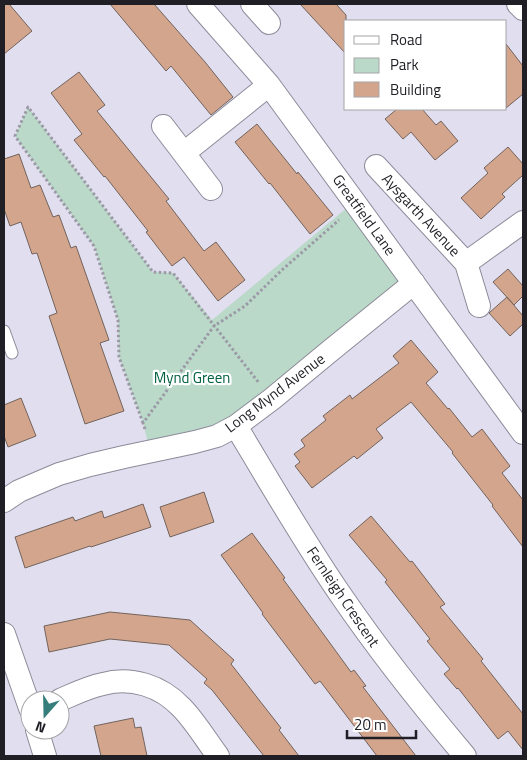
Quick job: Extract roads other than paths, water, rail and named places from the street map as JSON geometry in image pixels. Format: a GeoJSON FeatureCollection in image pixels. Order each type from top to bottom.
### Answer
{"type":"FeatureCollection","features":[{"type":"Feature","properties":{"kind":"street","name":"Greatfield Lane"},"geometry":{"type":"LineString","coordinates":[[198,4],[269,85],[523,433]]}},
{"type":"Feature","properties":{"kind":"street"},"geometry":{"type":"LineString","coordinates":[[252,4],[269,23]]}},
{"type":"Feature","properties":{"kind":"street"},"geometry":{"type":"LineString","coordinates":[[518,4],[523,9]]}},
{"type":"Feature","properties":{"kind":"street"},"geometry":{"type":"LineString","coordinates":[[184,153],[269,85]]}},
{"type":"Feature","properties":{"kind":"street"},"geometry":{"type":"LineString","coordinates":[[163,126],[211,189]]}},
{"type":"Feature","properties":{"kind":"street","name":"Aysgarth Avenue"},"geometry":{"type":"LineString","coordinates":[[376,166],[466,263],[480,306]]}},
{"type":"Feature","properties":{"kind":"street","name":"Aysgarth Avenue"},"geometry":{"type":"LineString","coordinates":[[466,263],[523,222]]}},
{"type":"Feature","properties":{"kind":"street","name":"Long Mynd Avenue"},"geometry":{"type":"LineString","coordinates":[[4,501],[19,491],[59,474],[90,465],[195,442],[217,436],[236,426],[414,283]]}},
{"type":"Feature","properties":{"kind":"street","name":"Fernleigh Crescent"},"geometry":{"type":"LineString","coordinates":[[236,426],[298,530],[341,595],[408,688],[465,756]]}},
{"type":"Feature","properties":{"kind":"street"},"geometry":{"type":"LineString","coordinates":[[4,634],[24,690]]}},
{"type":"Feature","properties":{"kind":"street"},"geometry":{"type":"LineString","coordinates":[[70,696],[104,683],[132,681],[146,684],[171,697],[182,707],[218,756]]}},
{"type":"Feature","properties":{"kind":"street"},"geometry":{"type":"LineString","coordinates":[[40,740],[44,756]]}},
{"type":"Feature","properties":{"kind":"lane"},"geometry":{"type":"LineString","coordinates":[[4,331],[12,353]]}},
{"type":"Feature","properties":{"kind":"park label","name":"Mynd Green"},"geometry":{"type":"Point","coordinates":[192,378]}}]}
